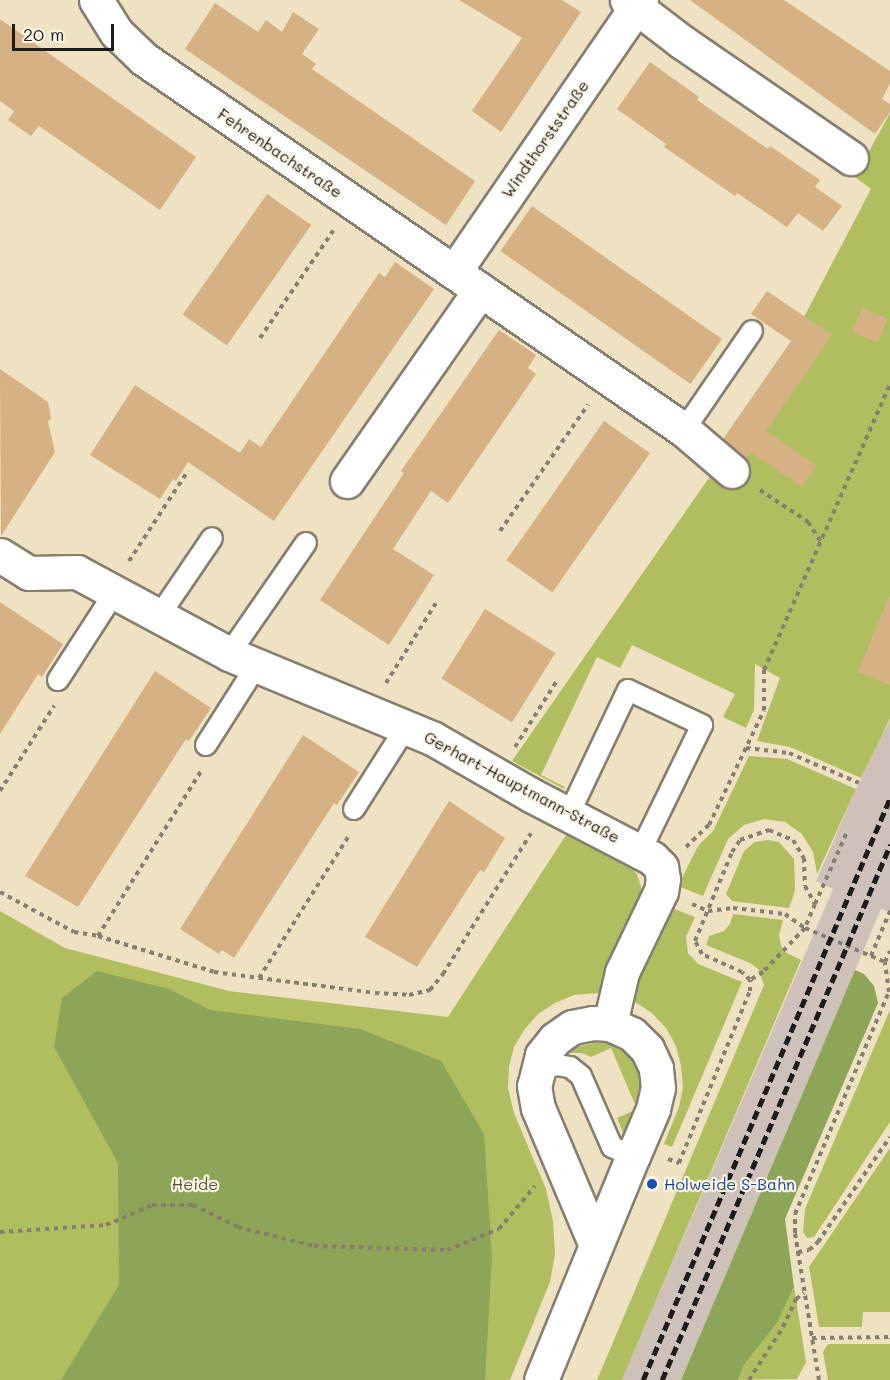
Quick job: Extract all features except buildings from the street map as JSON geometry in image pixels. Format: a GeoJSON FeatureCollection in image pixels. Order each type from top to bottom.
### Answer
{"type":"FeatureCollection","features":[{"type":"Feature","properties":{"kind":"street","name":"Fehrenbachstraße"},"geometry":{"type":"LineString","coordinates":[[96,0],[117,33],[144,60],[684,430],[732,471]]}},
{"type":"Feature","properties":{"kind":"street","name":"Windthorststraße"},"geometry":{"type":"LineString","coordinates":[[467,281],[635,2],[682,42],[851,158]]}},
{"type":"Feature","properties":{"kind":"street"},"geometry":{"type":"LineString","coordinates":[[347,481],[467,281]]}},
{"type":"Feature","properties":{"kind":"street","name":"Gerhart-Hauptmann-Straße"},"geometry":{"type":"LineString","coordinates":[[0,555],[29,573],[77,572],[243,660],[432,738],[497,776],[651,859]]}},
{"type":"Feature","properties":{"kind":"street"},"geometry":{"type":"LineString","coordinates":[[610,1024],[622,972],[661,891],[663,879],[651,859]]}},
{"type":"Feature","properties":{"kind":"street"},"geometry":{"type":"LineString","coordinates":[[541,1380],[635,1151],[658,1088],[656,1068],[647,1049],[632,1034],[610,1024],[593,1023],[572,1027],[555,1039],[542,1055],[536,1071],[534,1086],[538,1108],[596,1245]]}},
{"type":"Feature","properties":{"kind":"lane"},"geometry":{"type":"LineString","coordinates":[[684,430],[752,331]]}},
{"type":"Feature","properties":{"kind":"lane"},"geometry":{"type":"LineString","coordinates":[[159,616],[212,538]]}},
{"type":"Feature","properties":{"kind":"lane"},"geometry":{"type":"LineString","coordinates":[[206,745],[243,660],[306,543]]}},
{"type":"Feature","properties":{"kind":"lane"},"geometry":{"type":"LineString","coordinates":[[58,680],[115,592]]}},
{"type":"Feature","properties":{"kind":"lane"},"geometry":{"type":"LineString","coordinates":[[558,809],[628,690],[702,725],[651,859]]}},
{"type":"Feature","properties":{"kind":"lane"},"geometry":{"type":"LineString","coordinates":[[354,809],[406,727]]}},
{"type":"Feature","properties":{"kind":"lane"},"geometry":{"type":"LineString","coordinates":[[536,1071],[557,1065],[570,1067],[581,1076],[612,1148],[635,1151]]}},
{"type":"Feature","properties":{"kind":"path"},"geometry":{"type":"LineString","coordinates":[[260,338],[352,203]]}},
{"type":"Feature","properties":{"kind":"path"},"geometry":{"type":"LineString","coordinates":[[500,531],[607,377]]}},
{"type":"Feature","properties":{"kind":"path"},"geometry":{"type":"LineString","coordinates":[[651,859],[709,825],[764,710],[764,670],[890,384]]}},
{"type":"Feature","properties":{"kind":"path"},"geometry":{"type":"LineString","coordinates":[[115,592],[129,562],[188,471]]}},
{"type":"Feature","properties":{"kind":"path"},"geometry":{"type":"LineString","coordinates":[[732,471],[808,522],[821,542]]}},
{"type":"Feature","properties":{"kind":"path"},"geometry":{"type":"LineString","coordinates":[[367,711],[436,603]]}},
{"type":"Feature","properties":{"kind":"path"},"geometry":{"type":"LineString","coordinates":[[0,791],[58,699],[58,680]]}},
{"type":"Feature","properties":{"kind":"path"},"geometry":{"type":"LineString","coordinates":[[497,776],[558,680]]}},
{"type":"Feature","properties":{"kind":"path"},"geometry":{"type":"LineString","coordinates":[[98,936],[206,763],[206,745]]}},
{"type":"Feature","properties":{"kind":"path"},"geometry":{"type":"LineString","coordinates":[[746,748],[789,753],[815,762],[859,783]]}},
{"type":"Feature","properties":{"kind":"path"},"geometry":{"type":"LineString","coordinates":[[259,978],[354,828],[354,809]]}},
{"type":"Feature","properties":{"kind":"path"},"geometry":{"type":"LineString","coordinates":[[0,892],[74,932],[98,936],[214,972],[375,993],[409,995],[429,990],[443,974],[558,809]]}},
{"type":"Feature","properties":{"kind":"path"},"geometry":{"type":"LineString","coordinates":[[635,1151],[679,1163],[750,991],[750,980],[742,972],[702,954],[695,941],[732,852],[740,840],[769,830],[793,840],[804,858],[805,886],[816,904]]}},
{"type":"Feature","properties":{"kind":"path"},"geometry":{"type":"LineString","coordinates":[[750,980],[763,972],[805,928],[846,834]]}},
{"type":"Feature","properties":{"kind":"path"},"geometry":{"type":"LineString","coordinates":[[699,907],[708,911],[733,908],[785,914],[805,928],[885,962]]}},
{"type":"Feature","properties":{"kind":"path"},"geometry":{"type":"LineString","coordinates":[[871,956],[890,911]]}},
{"type":"Feature","properties":{"kind":"path"},"geometry":{"type":"LineString","coordinates":[[819,1380],[798,1252],[795,1214],[890,992],[885,962],[890,951]]}},
{"type":"Feature","properties":{"kind":"path"},"geometry":{"type":"LineString","coordinates":[[798,1252],[809,1250],[818,1242],[890,1137]]}},
{"type":"Feature","properties":{"kind":"path"},"geometry":{"type":"LineString","coordinates":[[0,1232],[106,1225],[152,1205],[193,1205],[238,1227],[314,1246],[447,1250],[499,1229],[532,1187],[566,1173]]}},
{"type":"Feature","properties":{"kind":"path"},"geometry":{"type":"LineString","coordinates":[[749,1380],[783,1327],[796,1299],[805,1293]]}},
{"type":"Feature","properties":{"kind":"path"},"geometry":{"type":"LineString","coordinates":[[812,1338],[890,1337]]}},
{"type":"Feature","properties":{"kind":"shaded area"},"geometry":{"type":"Polygon","coordinates":[[[890,720],[890,912],[881,909],[681,1380],[622,1380],[833,889],[816,881],[856,789],[890,720]]]}},
{"type":"Feature","properties":{"kind":"green space"},"geometry":{"type":"Polygon","coordinates":[[[890,113],[890,718],[882,736],[861,778],[790,747],[757,741],[780,678],[755,664],[754,710],[746,728],[723,717],[735,694],[632,645],[620,668],[597,657],[541,775],[565,787],[564,789],[512,761],[713,472],[728,481],[810,362],[804,317],[871,189],[855,177],[890,113]]]}},
{"type":"Feature","properties":{"kind":"green space"},"geometry":{"type":"Polygon","coordinates":[[[749,756],[787,759],[856,789],[817,874],[813,852],[802,834],[785,822],[764,819],[744,825],[728,839],[703,896],[678,886],[698,846],[713,831],[749,756]]]}},
{"type":"Feature","properties":{"kind":"green space","name":"Heide"},"geometry":{"type":"Polygon","coordinates":[[[566,835],[626,862],[637,874],[642,890],[640,906],[598,993],[574,995],[555,1003],[538,1014],[524,1030],[514,1047],[509,1067],[508,1088],[514,1113],[546,1189],[553,1221],[555,1254],[550,1282],[510,1380],[0,1380],[0,911],[65,948],[229,991],[448,1017],[566,835]]]}},
{"type":"Feature","properties":{"kind":"green space"},"geometry":{"type":"Polygon","coordinates":[[[768,840],[779,842],[794,859],[795,891],[789,908],[732,901],[726,894],[744,851],[755,842],[768,840]]]}},
{"type":"Feature","properties":{"kind":"green space"},"geometry":{"type":"Polygon","coordinates":[[[669,907],[695,917],[686,937],[688,953],[698,964],[742,982],[672,1147],[664,1144],[679,1107],[683,1087],[676,1046],[666,1028],[652,1013],[632,1000],[634,977],[669,907]]]}},
{"type":"Feature","properties":{"kind":"green space"},"geometry":{"type":"Polygon","coordinates":[[[733,914],[783,920],[779,935],[783,951],[801,960],[622,1380],[597,1380],[764,985],[758,969],[750,963],[706,945],[709,936],[724,931],[730,924],[733,914]]]}},
{"type":"Feature","properties":{"kind":"green space"},"geometry":{"type":"Polygon","coordinates":[[[855,970],[864,974],[874,986],[878,1003],[785,1219],[794,1287],[777,1323],[744,1365],[738,1380],[681,1380],[855,970]]]}},
{"type":"Feature","properties":{"kind":"green space","name":"Heide"},"geometry":{"type":"Polygon","coordinates":[[[97,971],[169,989],[210,1010],[360,1029],[441,1061],[484,1134],[492,1257],[485,1380],[61,1380],[119,1285],[118,1163],[54,1047],[62,998],[97,971]]]}},
{"type":"Feature","properties":{"kind":"green space"},"geometry":{"type":"Polygon","coordinates":[[[890,1010],[890,1122],[814,1237],[807,1238],[803,1232],[805,1209],[890,1010]]]}},
{"type":"Feature","properties":{"kind":"green space"},"geometry":{"type":"Polygon","coordinates":[[[606,1043],[621,1050],[632,1060],[639,1073],[642,1104],[630,1136],[624,1135],[617,1118],[637,1109],[611,1048],[591,1057],[582,1053],[567,1053],[580,1046],[606,1043]]]}},
{"type":"Feature","properties":{"kind":"green space"},"geometry":{"type":"Polygon","coordinates":[[[890,1148],[890,1312],[863,1312],[862,1327],[819,1327],[809,1267],[890,1148]]]}},
{"type":"Feature","properties":{"kind":"green space"},"geometry":{"type":"Polygon","coordinates":[[[794,1287],[806,1362],[797,1379],[738,1380],[744,1365],[777,1323],[794,1287]]]}},
{"type":"Feature","properties":{"kind":"green space"},"geometry":{"type":"Polygon","coordinates":[[[828,1344],[890,1344],[890,1380],[828,1380],[823,1352],[828,1344]]]}},
{"type":"Feature","properties":{"kind":"railway"},"geometry":{"type":"LineString","coordinates":[[643,1380],[890,798]]}},
{"type":"Feature","properties":{"kind":"railway"},"geometry":{"type":"LineString","coordinates":[[662,1380],[890,845]]}},
{"type":"Feature","properties":{"kind":"place","name":"Holweide S-Bahn"},"geometry":{"type":"Point","coordinates":[652,1184]}}]}
